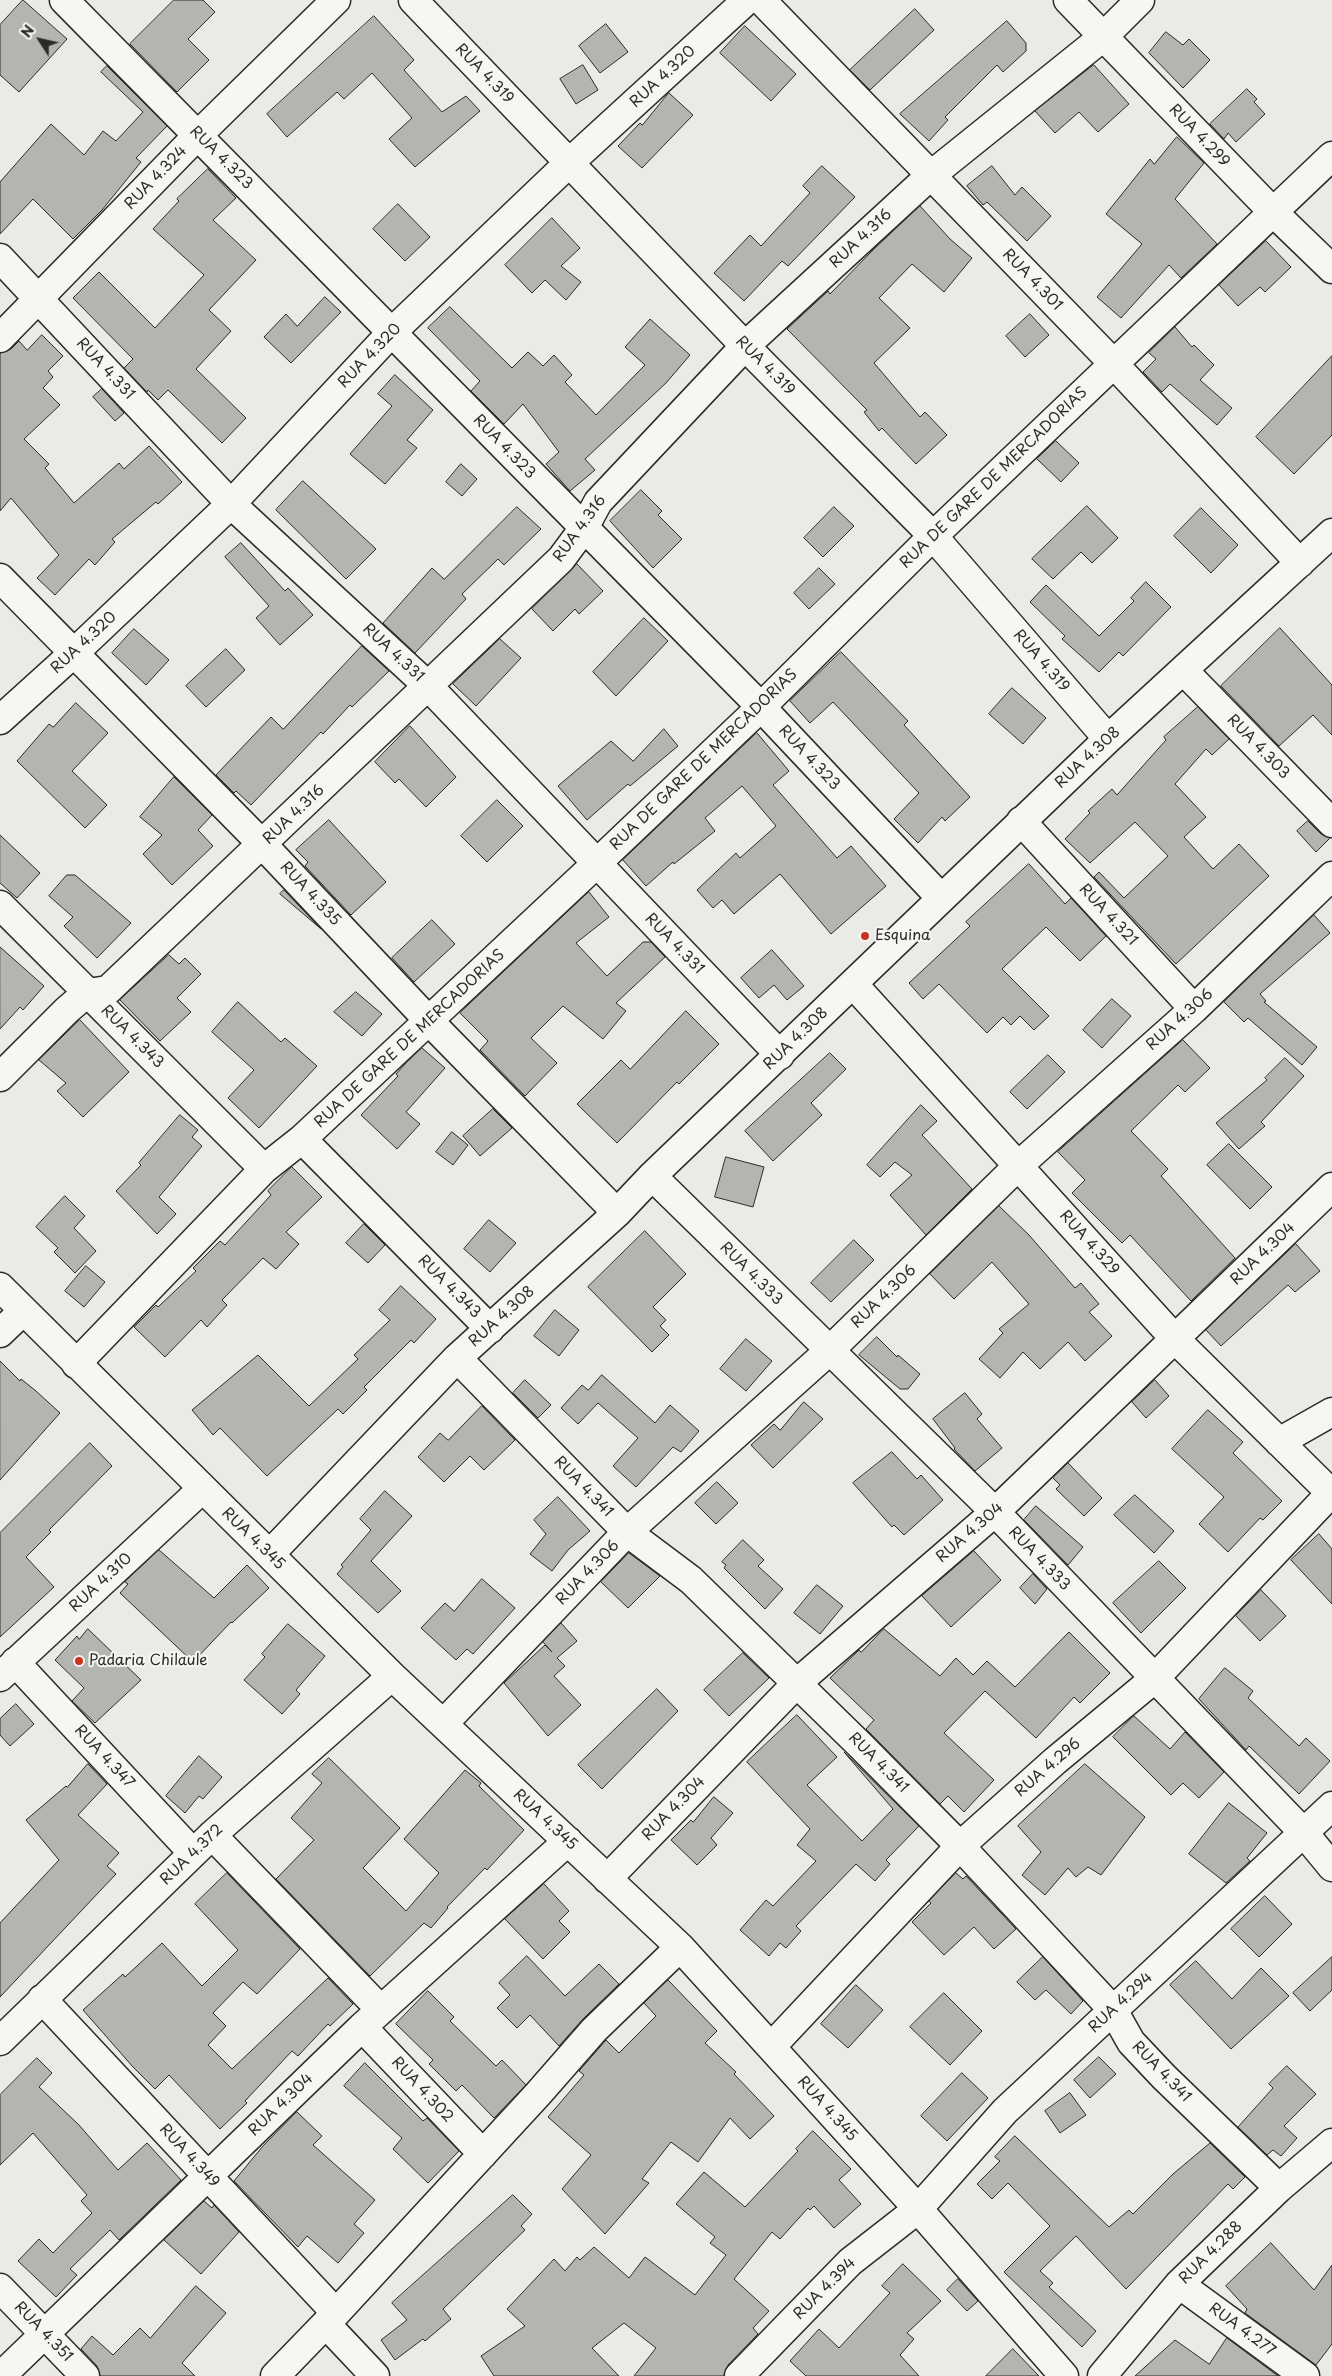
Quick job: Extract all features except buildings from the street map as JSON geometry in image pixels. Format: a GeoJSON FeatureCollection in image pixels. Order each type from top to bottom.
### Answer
{"type":"FeatureCollection","features":[{"type":"Feature","properties":{"kind":"street","name":"RUA 4.323"},"geometry":{"type":"LineString","coordinates":[[64,0],[761,707],[941,898]]}},
{"type":"Feature","properties":{"kind":"street","name":"RUA 4.324"},"geometry":{"type":"LineString","coordinates":[[0,338],[198,135],[336,0]]}},
{"type":"Feature","properties":{"kind":"street","name":"RUA 4.319"},"geometry":{"type":"LineString","coordinates":[[413,0],[745,346],[933,536],[1108,739]]}},
{"type":"Feature","properties":{"kind":"street","name":"RUA 4.320"},"geometry":{"type":"LineString","coordinates":[[0,720],[75,652],[231,504],[392,332],[569,163],[747,0]]}},
{"type":"Feature","properties":{"kind":"street","name":"RUA 4.301"},"geometry":{"type":"LineString","coordinates":[[761,0],[1113,363],[1300,563]]}},
{"type":"Feature","properties":{"kind":"street","name":"RUA 4.299"},"geometry":{"type":"LineString","coordinates":[[1068,0],[1273,212],[1332,269]]}},
{"type":"Feature","properties":{"kind":"street","name":"RUA 4.316"},"geometry":{"type":"LineString","coordinates":[[0,1077],[67,1010],[88,994],[108,990],[561,558],[584,528],[598,502],[745,346],[930,176],[1103,37],[1140,0]]}},
{"type":"Feature","properties":{"kind":"street","name":"RUA DE GARE DE MERCADORIAS"},"geometry":{"type":"LineString","coordinates":[[76,1364],[264,1169],[302,1139],[430,1022],[761,707],[933,536],[1113,363],[1332,156]]}},
{"type":"Feature","properties":{"kind":"street","name":"RUA 4.331"},"geometry":{"type":"LineString","coordinates":[[0,258],[231,504],[428,686],[596,864],[780,1054]]}},
{"type":"Feature","properties":{"kind":"street","name":"RUA 4.308"},"geometry":{"type":"LineString","coordinates":[[270,1554],[457,1358],[617,1213],[652,1176],[1108,739],[1332,533]]}},
{"type":"Feature","properties":{"kind":"street","name":"RUA 4.335"},"geometry":{"type":"LineString","coordinates":[[0,578],[263,844],[430,1022],[617,1213]]}},
{"type":"Feature","properties":{"kind":"street","name":"RUA 4.303"},"geometry":{"type":"LineString","coordinates":[[1184,671],[1332,823]]}},
{"type":"Feature","properties":{"kind":"street","name":"RUA 4.321"},"geometry":{"type":"LineString","coordinates":[[1021,822],[1194,1009]]}},
{"type":"Feature","properties":{"kind":"street","name":"RUA 4.306"},"geometry":{"type":"LineString","coordinates":[[443,1724],[627,1532],[829,1351],[1019,1164],[1194,1009],[1332,876]]}},
{"type":"Feature","properties":{"kind":"street","name":"RUA 4.343"},"geometry":{"type":"LineString","coordinates":[[0,905],[264,1169]]}},
{"type":"Feature","properties":{"kind":"street","name":"RUA 4.329"},"geometry":{"type":"LineString","coordinates":[[853,984],[1019,1164],[1175,1339],[1331,1494]]}},
{"type":"Feature","properties":{"kind":"street","name":"RUA 4.343"},"geometry":{"type":"LineString","coordinates":[[302,1139],[490,1329]]}},
{"type":"Feature","properties":{"kind":"street","name":"RUA 4.333"},"geometry":{"type":"LineString","coordinates":[[652,1176],[995,1512],[1304,1833],[1332,1867]]}},
{"type":"Feature","properties":{"kind":"street","name":"RUA 4.304"},"geometry":{"type":"LineString","coordinates":[[607,1879],[797,1683],[995,1512],[1332,1187]]}},
{"type":"Feature","properties":{"kind":"street","name":"RUA 4.345"},"geometry":{"type":"LineString","coordinates":[[0,1287],[392,1676],[680,1947],[918,2209],[1064,2376]]}},
{"type":"Feature","properties":{"kind":"street"},"geometry":{"type":"LineString","coordinates":[[0,1333],[23,1311]]}},
{"type":"Feature","properties":{"kind":"street","name":"RUA 4.341"},"geometry":{"type":"LineString","coordinates":[[457,1358],[627,1532],[692,1580],[960,1846],[1113,2010],[1131,2042],[1164,2077],[1279,2188]]}},
{"type":"Feature","properties":{"kind":"street"},"geometry":{"type":"LineString","coordinates":[[1279,1442],[1332,1412]]}},
{"type":"Feature","properties":{"kind":"street","name":"RUA 4.310"},"geometry":{"type":"LineString","coordinates":[[8,1670],[202,1489]]}},
{"type":"Feature","properties":{"kind":"street","name":"RUA 4.296"},"geometry":{"type":"LineString","coordinates":[[770,2047],[960,1846],[1054,1760],[1154,1679],[1331,1494]]}},
{"type":"Feature","properties":{"kind":"street","name":"RUA 4.347"},"geometry":{"type":"LineString","coordinates":[[8,1670],[202,1844],[371,2018]]}},
{"type":"Feature","properties":{"kind":"street","name":"RUA 4.372"},"geometry":{"type":"LineString","coordinates":[[0,2041],[202,1844],[392,1676]]}},
{"type":"Feature","properties":{"kind":"street","name":"RUA 4.294"},"geometry":{"type":"LineString","coordinates":[[918,2209],[1005,2111],[1332,1806]]}},
{"type":"Feature","properties":{"kind":"street","name":"RUA 4.304"},"geometry":{"type":"LineString","coordinates":[[1,2376],[371,2018],[568,1841]]}},
{"type":"Feature","properties":{"kind":"street"},"geometry":{"type":"LineString","coordinates":[[275,2376],[331,2319],[594,2030],[680,1947]]}},
{"type":"Feature","properties":{"kind":"street","name":"RUA 4.349"},"geometry":{"type":"LineString","coordinates":[[42,1999],[208,2175],[331,2319],[375,2376]]}},
{"type":"Feature","properties":{"kind":"street","name":"RUA 4.302"},"geometry":{"type":"LineString","coordinates":[[371,2018],[483,2154]]}},
{"type":"Feature","properties":{"kind":"street","name":"RUA 4.288"},"geometry":{"type":"LineString","coordinates":[[1102,2376],[1179,2284],[1279,2188],[1332,2142]]}},
{"type":"Feature","properties":{"kind":"street","name":"RUA 4.394"},"geometry":{"type":"LineString","coordinates":[[739,2376],[850,2262],[918,2209]]}},
{"type":"Feature","properties":{"kind":"street","name":"RUA 4.277"},"geometry":{"type":"LineString","coordinates":[[1179,2284],[1305,2376]]}},
{"type":"Feature","properties":{"kind":"street","name":"RUA 4.351"},"geometry":{"type":"LineString","coordinates":[[0,2288],[85,2376]]}},
{"type":"Feature","properties":{"kind":"place","name":"Esquina"},"geometry":{"type":"Point","coordinates":[865,936]}},
{"type":"Feature","properties":{"kind":"place","name":"Padaria Chilaule"},"geometry":{"type":"Point","coordinates":[79,1661]}}]}
